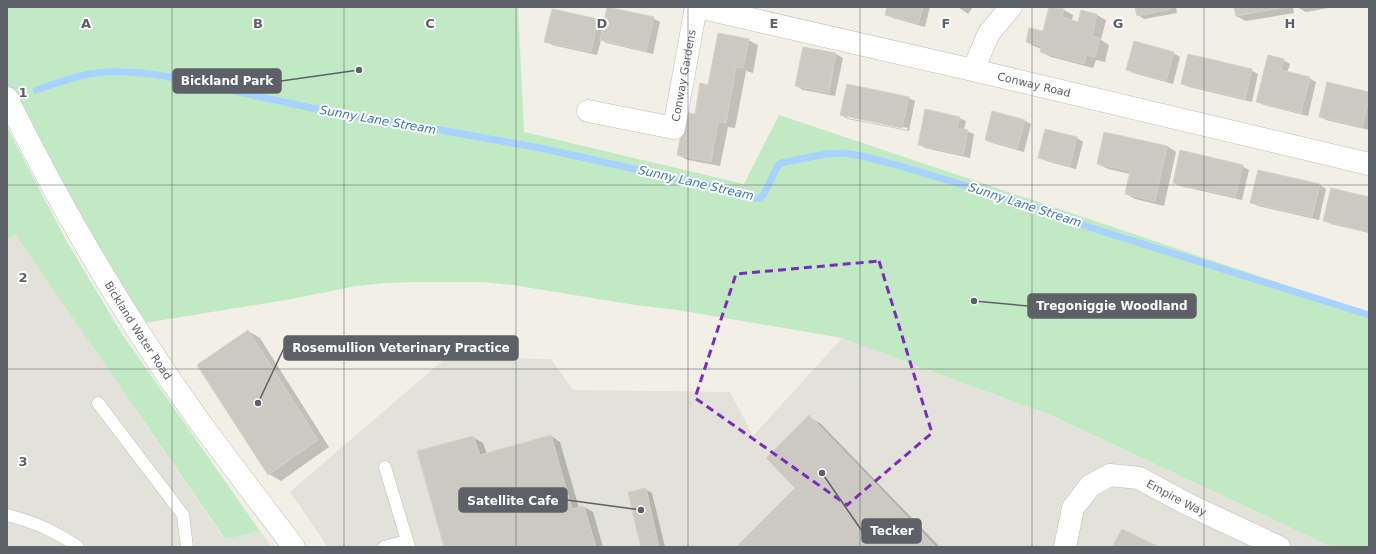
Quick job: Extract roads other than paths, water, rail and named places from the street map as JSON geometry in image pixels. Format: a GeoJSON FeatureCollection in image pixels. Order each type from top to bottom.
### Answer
{"type":"FeatureCollection","features":[{"type":"Feature","properties":{"kind":"street","name":"Conway Road"},"geometry":{"type":"LineString","coordinates":[[697,7],[973,70],[1369,164]]}},
{"type":"Feature","properties":{"kind":"street","name":"Conway Gardens"},"geometry":{"type":"LineString","coordinates":[[588,111],[674,128],[697,7]]}},
{"type":"Feature","properties":{"kind":"street"},"geometry":{"type":"LineString","coordinates":[[973,70],[989,33],[1011,7]]}},
{"type":"Feature","properties":{"kind":"street","name":"Bickland Water Road"},"geometry":{"type":"LineString","coordinates":[[7,98],[80,236],[150,348],[199,421],[294,547]]}},
{"type":"Feature","properties":{"kind":"street","name":"Empire Way"},"geometry":{"type":"LineString","coordinates":[[1065,547],[1074,508],[1090,486],[1110,475],[1139,478],[1187,504],[1279,547]]}},
{"type":"Feature","properties":{"kind":"lane"},"geometry":{"type":"LineString","coordinates":[[98,403],[184,515],[187,547]]}},
{"type":"Feature","properties":{"kind":"lane"},"geometry":{"type":"LineString","coordinates":[[384,547],[408,544],[385,467]]}},
{"type":"Feature","properties":{"kind":"lane"},"geometry":{"type":"LineString","coordinates":[[7,515],[27,520],[69,540],[78,547]]}},
{"type":"Feature","properties":{"kind":"waterway","name":"Sunny Lane Stream"},"geometry":{"type":"LineString","coordinates":[[36,90],[88,74],[105,72],[142,73],[170,77],[339,114],[540,148],[720,188],[753,198],[760,198],[764,194],[777,167],[781,163],[825,154],[845,153],[900,166],[983,191],[1098,230],[1369,315]]}},
{"type":"Feature","properties":{"kind":"place","name":"Bickland Park"},"geometry":{"type":"Point","coordinates":[359,70]}},
{"type":"Feature","properties":{"kind":"place","name":"Tregoniggie Woodland"},"geometry":{"type":"Point","coordinates":[974,301]}},
{"type":"Feature","properties":{"kind":"place","name":"Rosemullion Veterinary Practice"},"geometry":{"type":"Point","coordinates":[258,403]}},
{"type":"Feature","properties":{"kind":"place","name":"Tecker"},"geometry":{"type":"Point","coordinates":[822,473]}},
{"type":"Feature","properties":{"kind":"place","name":"Satellite Cafe"},"geometry":{"type":"Point","coordinates":[641,510]}}]}
